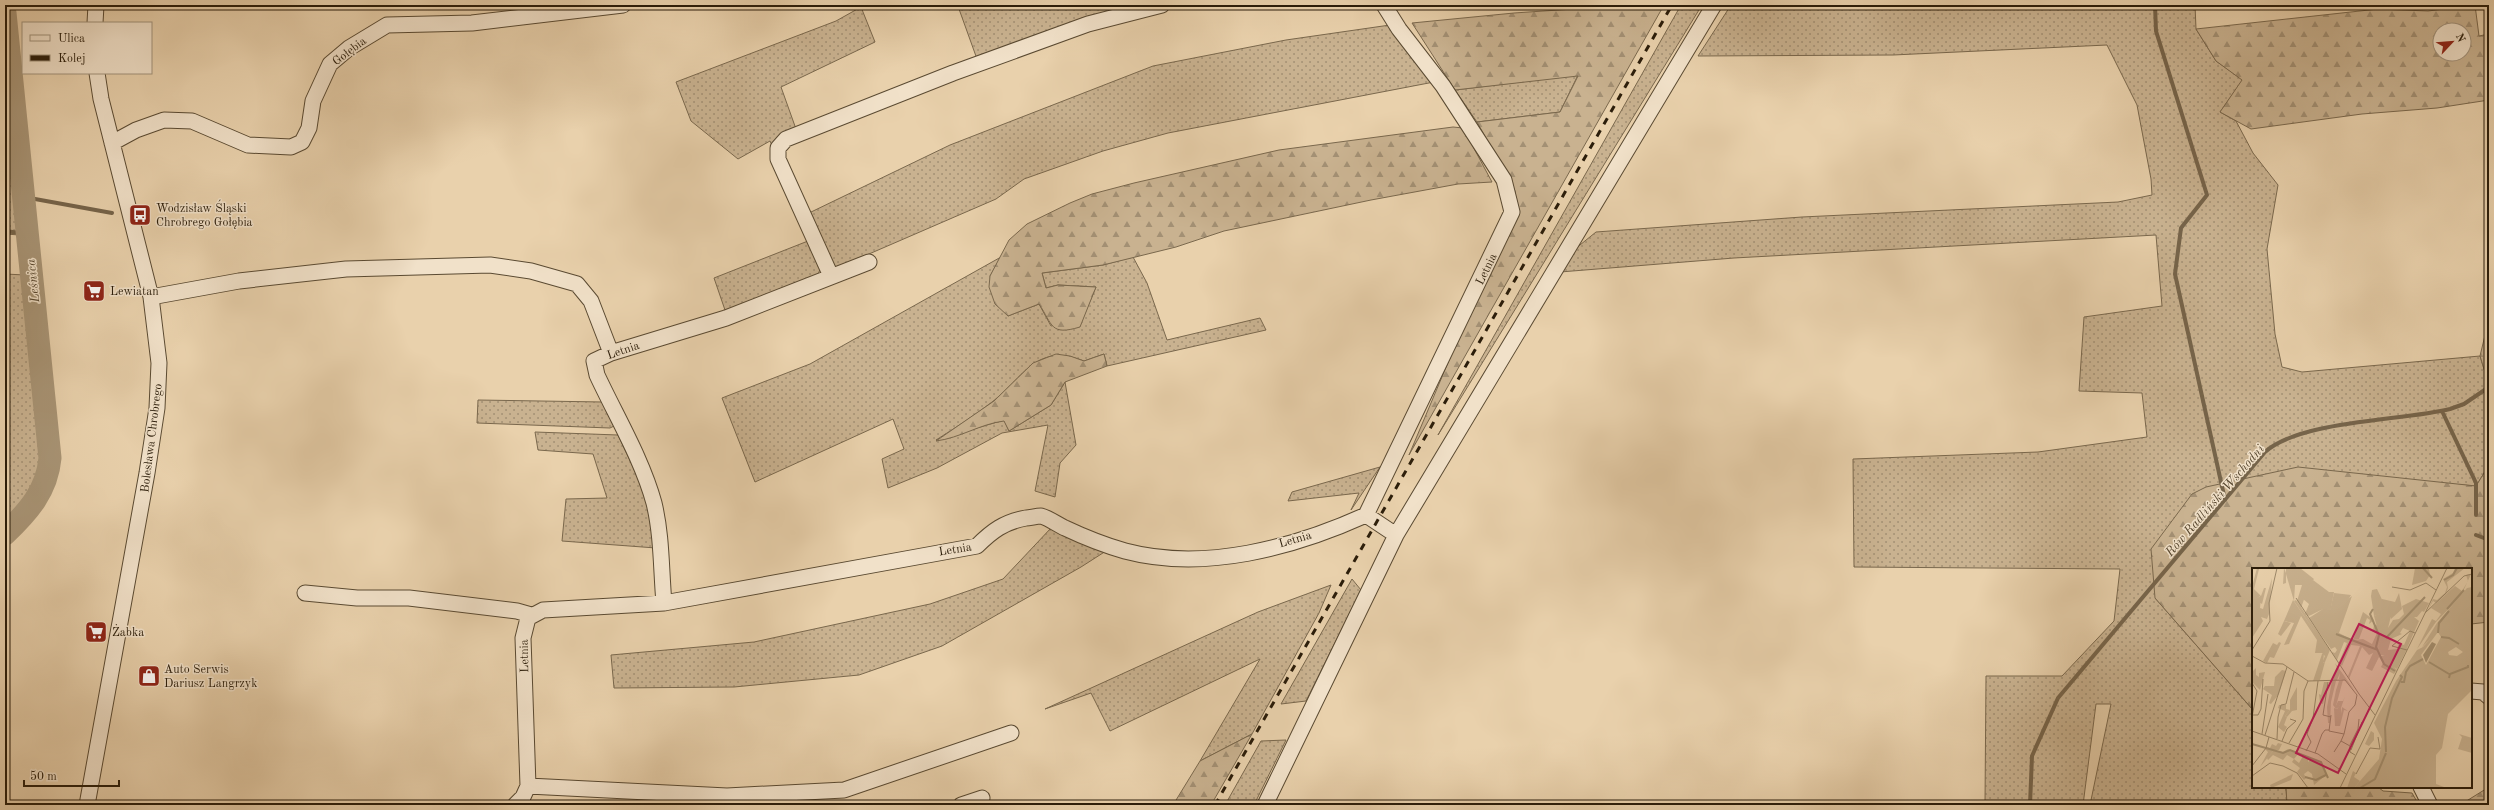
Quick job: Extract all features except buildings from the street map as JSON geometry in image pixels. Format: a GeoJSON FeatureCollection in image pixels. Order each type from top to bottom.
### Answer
{"type":"FeatureCollection","features":[{"type":"Feature","properties":{"kind":"street"},"geometry":{"type":"LineString","coordinates":[[94,22],[96,5]]}},
{"type":"Feature","properties":{"kind":"street","name":"Gołębia"},"geometry":{"type":"LineString","coordinates":[[112,144],[136,130],[164,120],[192,121],[248,145],[291,147],[302,142],[309,128],[313,101],[330,64],[349,48],[387,25],[479,23],[623,5]]}},
{"type":"Feature","properties":{"kind":"street"},"geometry":{"type":"LineString","coordinates":[[830,276],[778,159],[778,148],[786,139],[953,73],[1088,24],[1162,5]]}},
{"type":"Feature","properties":{"kind":"street","name":"Letnia"},"geometry":{"type":"LineString","coordinates":[[528,786],[523,638],[526,621],[531,615],[543,610],[664,603],[977,546],[994,530],[1009,521],[1040,516],[1102,544],[1124,551],[1158,558],[1192,559],[1229,558],[1342,526],[1366,515],[1512,212],[1504,180],[1443,86],[1399,29],[1384,5]]}},
{"type":"Feature","properties":{"kind":"street"},"geometry":{"type":"LineString","coordinates":[[1265,805],[1396,535],[1714,5]]}},
{"type":"Feature","properties":{"kind":"street","name":"Bolesława Chrobrego"},"geometry":{"type":"LineString","coordinates":[[87,805],[122,618],[157,408],[159,363],[151,296],[112,144],[97,74]]}},
{"type":"Feature","properties":{"kind":"street","name":"Letnia"},"geometry":{"type":"LineString","coordinates":[[664,603],[660,533],[654,503],[641,469],[597,375],[594,361],[611,352],[733,315],[869,262]]}},
{"type":"Feature","properties":{"kind":"street"},"geometry":{"type":"LineString","coordinates":[[151,296],[239,281],[346,269],[490,265],[531,271],[577,284],[591,302],[611,352]]}},
{"type":"Feature","properties":{"kind":"street"},"geometry":{"type":"LineString","coordinates":[[1366,515],[1396,535]]}},
{"type":"Feature","properties":{"kind":"street"},"geometry":{"type":"LineString","coordinates":[[306,593],[357,598],[409,598],[517,611],[531,615]]}},
{"type":"Feature","properties":{"kind":"street"},"geometry":{"type":"LineString","coordinates":[[2472,691],[2483,692],[2489,697]]}},
{"type":"Feature","properties":{"kind":"street"},"geometry":{"type":"LineString","coordinates":[[515,805],[523,797],[528,786],[727,796],[844,790],[1011,733]]}},
{"type":"Feature","properties":{"kind":"street"},"geometry":{"type":"LineString","coordinates":[[2422,788],[2430,805]]}},
{"type":"Feature","properties":{"kind":"street"},"geometry":{"type":"LineString","coordinates":[[961,805],[982,798]]}},
{"type":"Feature","properties":{"kind":"green space"},"geometry":{"type":"Polygon","coordinates":[[[5,5],[13,5],[23,125],[12,150],[20,235],[5,234],[5,148],[12,149],[5,87],[5,5]]]}},
{"type":"Feature","properties":{"kind":"green space"},"geometry":{"type":"Polygon","coordinates":[[[968,5],[1146,5],[977,59],[959,9],[968,5]]]}},
{"type":"Feature","properties":{"kind":"green space"},"geometry":{"type":"Polygon","coordinates":[[[1633,5],[1664,5],[1409,455],[1466,320],[1516,218],[1515,191],[1477,122],[1560,112],[1578,76],[1455,90],[1412,23],[1514,13],[1633,5]]]}},
{"type":"Feature","properties":{"kind":"green space"},"geometry":{"type":"Polygon","coordinates":[[[1681,5],[1702,5],[1438,435],[1681,5]]]}},
{"type":"Feature","properties":{"kind":"green space"},"geometry":{"type":"Polygon","coordinates":[[[1731,5],[2195,5],[2196,29],[2216,61],[2243,80],[2220,112],[2236,121],[2253,153],[2278,185],[2267,249],[2275,334],[2282,367],[2302,372],[2480,356],[2489,385],[2489,465],[2476,486],[2422,482],[2155,598],[2252,709],[2252,788],[2286,788],[2287,805],[2090,805],[2111,704],[2096,704],[2083,805],[1985,805],[1986,676],[2062,676],[2114,621],[2120,569],[1854,567],[1853,459],[2038,452],[2147,437],[2142,393],[2079,391],[2084,317],[2162,306],[2156,235],[1734,258],[1560,272],[1575,249],[1596,232],[1802,217],[2118,202],[2152,195],[2151,179],[2137,105],[2107,45],[1893,55],[1698,56],[1731,5]]]}},
{"type":"Feature","properties":{"kind":"green space"},"geometry":{"type":"Polygon","coordinates":[[[2475,5],[2479,36],[2489,34],[2489,100],[2437,108],[2362,114],[2251,129],[2220,112],[2242,80],[2216,61],[2196,29],[2378,9],[2428,11],[2475,5]]]}},
{"type":"Feature","properties":{"kind":"green space"},"geometry":{"type":"Polygon","coordinates":[[[861,7],[875,42],[781,87],[796,129],[774,150],[770,141],[738,159],[691,121],[676,82],[836,21],[861,7]]]}},
{"type":"Feature","properties":{"kind":"green space"},"geometry":{"type":"Polygon","coordinates":[[[1390,25],[1434,82],[1168,133],[1103,151],[1024,179],[996,199],[832,270],[809,213],[950,145],[1153,66],[1286,40],[1390,25]]]}},
{"type":"Feature","properties":{"kind":"green space"},"geometry":{"type":"Polygon","coordinates":[[[1578,75],[1560,112],[1477,122],[1455,90],[1578,75]]]}},
{"type":"Feature","properties":{"kind":"green space"},"geometry":{"type":"Polygon","coordinates":[[[1453,127],[1463,128],[1492,182],[1458,184],[1371,200],[1224,231],[1176,247],[1103,265],[1042,273],[1046,288],[1058,285],[1096,287],[1080,327],[1063,330],[1054,327],[1039,304],[1008,316],[995,304],[989,287],[990,276],[1009,240],[1027,224],[1092,194],[1279,150],[1453,127]]]}},
{"type":"Feature","properties":{"kind":"green space"},"geometry":{"type":"Polygon","coordinates":[[[808,241],[821,266],[818,275],[726,313],[714,278],[808,241]]]}},
{"type":"Feature","properties":{"kind":"green space"},"geometry":{"type":"Polygon","coordinates":[[[1001,257],[990,276],[1008,316],[1039,304],[1051,326],[1083,318],[1096,287],[1058,285],[1046,288],[1042,273],[1103,265],[1133,257],[1147,283],[1167,340],[1260,318],[1266,330],[1107,366],[1104,354],[1084,361],[1068,356],[1054,356],[1042,359],[1032,365],[992,402],[936,440],[1004,420],[1009,431],[1051,405],[1065,382],[1076,445],[1060,463],[1055,497],[1035,491],[1048,425],[1002,433],[937,468],[888,488],[882,459],[904,449],[893,419],[755,482],[722,398],[810,364],[1001,257]]]}},
{"type":"Feature","properties":{"kind":"green space"},"geometry":{"type":"Polygon","coordinates":[[[5,274],[25,275],[43,464],[34,489],[19,508],[5,521],[5,274]]]}},
{"type":"Feature","properties":{"kind":"green space"},"geometry":{"type":"Polygon","coordinates":[[[2487,279],[2489,280],[2489,385],[2480,356],[2487,327],[2487,279]]]}},
{"type":"Feature","properties":{"kind":"green space"},"geometry":{"type":"Polygon","coordinates":[[[1056,354],[1070,356],[1084,361],[1104,354],[1107,366],[1065,382],[1051,405],[1009,431],[1004,421],[936,441],[994,401],[1033,363],[1056,354]]]}},
{"type":"Feature","properties":{"kind":"green space"},"geometry":{"type":"Polygon","coordinates":[[[478,400],[603,402],[614,426],[610,428],[477,423],[478,400]]]}},
{"type":"Feature","properties":{"kind":"green space"},"geometry":{"type":"Polygon","coordinates":[[[535,432],[618,435],[642,486],[651,512],[656,548],[562,541],[566,499],[607,498],[593,454],[538,450],[535,432]]]}},
{"type":"Feature","properties":{"kind":"green space"},"geometry":{"type":"Polygon","coordinates":[[[2489,465],[2489,622],[2472,624],[2472,568],[2252,568],[2252,709],[2155,598],[2151,549],[2192,494],[2206,487],[2298,467],[2476,486],[2489,465]]]}},
{"type":"Feature","properties":{"kind":"green space"},"geometry":{"type":"Polygon","coordinates":[[[1380,467],[1351,510],[1359,493],[1288,501],[1292,492],[1380,467]]]}},
{"type":"Feature","properties":{"kind":"green space"},"geometry":{"type":"Polygon","coordinates":[[[1051,528],[1106,551],[1081,567],[942,646],[859,675],[734,687],[614,688],[611,655],[754,642],[930,604],[1003,579],[1051,528]]]}},
{"type":"Feature","properties":{"kind":"green space"},"geometry":{"type":"Polygon","coordinates":[[[1352,579],[1361,590],[1306,701],[1281,704],[1352,579]]]}},
{"type":"Feature","properties":{"kind":"green space"},"geometry":{"type":"Polygon","coordinates":[[[1331,585],[1319,613],[1252,734],[1200,761],[1260,659],[1110,731],[1091,693],[1045,709],[1258,612],[1331,585]]]}},
{"type":"Feature","properties":{"kind":"green space"},"geometry":{"type":"Polygon","coordinates":[[[1252,734],[1211,805],[1173,805],[1200,761],[1252,734]]]}},
{"type":"Feature","properties":{"kind":"green space"},"geometry":{"type":"Polygon","coordinates":[[[1286,740],[1254,805],[1225,805],[1261,741],[1286,740]]]}},
{"type":"Feature","properties":{"kind":"green space"},"geometry":{"type":"Polygon","coordinates":[[[2489,787],[2489,805],[2460,805],[2489,787]]]}},
{"type":"Feature","properties":{"kind":"green space"},"geometry":{"type":"Polygon","coordinates":[[[2286,788],[2379,788],[2383,791],[2412,793],[2419,805],[2287,805],[2286,788]]]}},
{"type":"Feature","properties":{"kind":"waterway"},"geometry":{"type":"LineString","coordinates":[[2155,5],[2156,31],[2207,195],[2181,228],[2175,274],[2225,500]]}},
{"type":"Feature","properties":{"kind":"waterway","name":"Leśnica"},"geometry":{"type":"LineString","coordinates":[[5,13],[50,458],[48,470],[41,491],[29,509],[5,534]]}},
{"type":"Feature","properties":{"kind":"waterway"},"geometry":{"type":"LineString","coordinates":[[24,197],[112,213]]}},
{"type":"Feature","properties":{"kind":"waterway"},"geometry":{"type":"LineString","coordinates":[[5,231],[28,234]]}},
{"type":"Feature","properties":{"kind":"waterway","name":"Rów Radliński Wschodni"},"geometry":{"type":"LineString","coordinates":[[2030,805],[2032,756],[2058,698],[2265,452],[2281,441],[2302,433],[2327,427],[2450,409],[2464,404],[2489,387]]}},
{"type":"Feature","properties":{"kind":"waterway","name":"Rów Radliński Wschodni"},"geometry":{"type":"LineString","coordinates":[[2442,411],[2476,483],[2476,515]]}},
{"type":"Feature","properties":{"kind":"waterway","name":"Rów Radliński Wschodni"},"geometry":{"type":"LineString","coordinates":[[2476,535],[2489,540]]}},
{"type":"Feature","properties":{"kind":"railway"},"geometry":{"type":"LineString","coordinates":[[1215,805],[1672,5]]}},
{"type":"Feature","properties":{"kind":"place","name":"Wodzisław Śląski Chrobrego Gołębia"},"geometry":{"type":"Point","coordinates":[140,215]}},
{"type":"Feature","properties":{"kind":"place","name":"Lewiatan"},"geometry":{"type":"Point","coordinates":[94,291]}},
{"type":"Feature","properties":{"kind":"place","name":"Żabka"},"geometry":{"type":"Point","coordinates":[96,632]}},
{"type":"Feature","properties":{"kind":"place","name":"Auto Serwis Dariusz Langrzyk"},"geometry":{"type":"Point","coordinates":[149,676]}}]}
